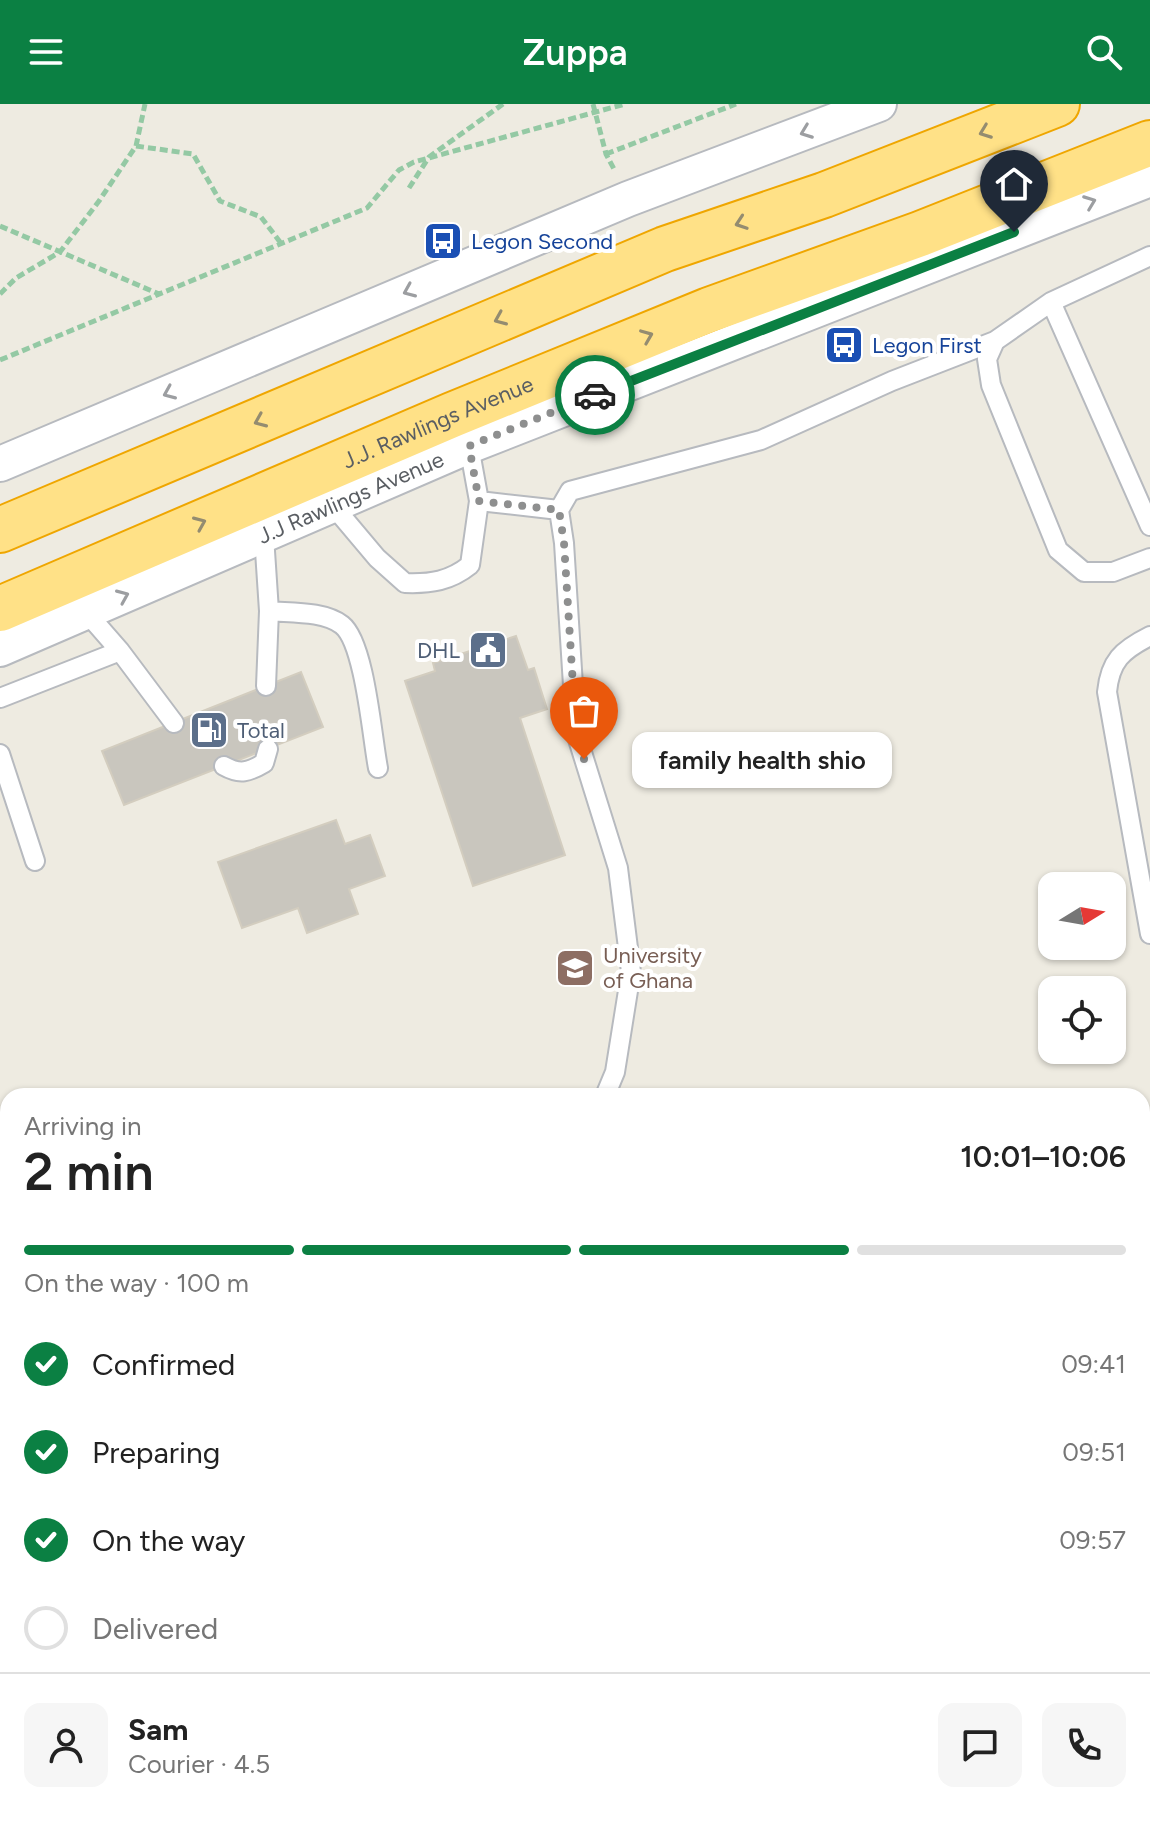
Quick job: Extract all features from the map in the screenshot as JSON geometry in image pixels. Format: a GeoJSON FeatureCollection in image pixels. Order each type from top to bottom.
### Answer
{"type":"FeatureCollection","features":[{"type":"Feature","properties":{"kind":"highway"},"geometry":{"type":"LineString","coordinates":[[0,530],[665,249],[824,195],[1057,104]]}},
{"type":"Feature","properties":{"kind":"highway","name":"J.J. Rawlings Avenue"},"geometry":{"type":"LineString","coordinates":[[0,609],[452,415],[709,310],[920,234],[1150,143]]}},
{"type":"Feature","properties":{"kind":"street"},"geometry":{"type":"LineString","coordinates":[[0,464],[628,199],[879,104]]}},
{"type":"Feature","properties":{"kind":"street","name":"J.J Rawlings Avenue"},"geometry":{"type":"LineString","coordinates":[[0,649],[469,446],[1150,179]]}},
{"type":"Feature","properties":{"kind":"lane"},"geometry":{"type":"LineString","coordinates":[[608,1088],[615,1072],[631,972],[618,868],[576,733],[564,543],[559,510],[570,491],[605,479],[761,440],[892,381],[995,341],[1051,302],[1150,256]]}},
{"type":"Feature","properties":{"kind":"lane"},"geometry":{"type":"LineString","coordinates":[[1051,302],[1150,526]]}},
{"type":"Feature","properties":{"kind":"lane"},"geometry":{"type":"LineString","coordinates":[[995,341],[987,359],[991,385],[1058,550],[1084,572],[1113,572],[1150,558]]}},
{"type":"Feature","properties":{"kind":"lane"},"geometry":{"type":"LineString","coordinates":[[334,507],[377,558],[405,583],[427,584],[455,578],[470,565],[479,501],[469,446]]}},
{"type":"Feature","properties":{"kind":"lane"},"geometry":{"type":"LineString","coordinates":[[479,501],[559,510]]}},
{"type":"Feature","properties":{"kind":"lane"},"geometry":{"type":"LineString","coordinates":[[264,536],[269,611],[266,686]]}},
{"type":"Feature","properties":{"kind":"lane"},"geometry":{"type":"LineString","coordinates":[[269,611],[310,614],[342,625],[356,645],[378,768]]}},
{"type":"Feature","properties":{"kind":"lane"},"geometry":{"type":"LineString","coordinates":[[86,612],[120,651],[174,723]]}},
{"type":"Feature","properties":{"kind":"lane"},"geometry":{"type":"LineString","coordinates":[[1150,636],[1125,648],[1109,668],[1107,692],[1150,934]]}},
{"type":"Feature","properties":{"kind":"lane"},"geometry":{"type":"LineString","coordinates":[[0,698],[120,651]]}},
{"type":"Feature","properties":{"kind":"lane"},"geometry":{"type":"LineString","coordinates":[[224,766],[236,773],[250,771],[264,763],[268,749]]}},
{"type":"Feature","properties":{"kind":"lane"},"geometry":{"type":"LineString","coordinates":[[0,754],[35,861]]}},
{"type":"Feature","properties":{"kind":"path"},"geometry":{"type":"LineString","coordinates":[[0,294],[16,278],[60,252],[136,146],[145,104]]}},
{"type":"Feature","properties":{"kind":"path"},"geometry":{"type":"LineString","coordinates":[[409,188],[429,157],[503,104]]}},
{"type":"Feature","properties":{"kind":"path"},"geometry":{"type":"LineString","coordinates":[[593,104],[606,154],[628,199]]}},
{"type":"Feature","properties":{"kind":"path"},"geometry":{"type":"LineString","coordinates":[[0,360],[367,208],[399,170],[429,157],[625,104]]}},
{"type":"Feature","properties":{"kind":"path"},"geometry":{"type":"LineString","coordinates":[[606,154],[736,104]]}},
{"type":"Feature","properties":{"kind":"path"},"geometry":{"type":"LineString","coordinates":[[136,146],[193,154],[220,201],[261,217],[280,242]]}},
{"type":"Feature","properties":{"kind":"path"},"geometry":{"type":"LineString","coordinates":[[0,226],[160,294]]}},
{"type":"Feature","properties":{"kind":"building"},"geometry":{"type":"Polygon","coordinates":[[[516,636],[528,670],[534,668],[547,709],[520,718],[565,855],[473,886],[405,681],[435,671],[433,663],[516,636]]]}},
{"type":"Feature","properties":{"kind":"building"},"geometry":{"type":"Polygon","coordinates":[[[301,672],[323,727],[124,805],[102,751],[301,672]]]}},
{"type":"Feature","properties":{"kind":"building"},"geometry":{"type":"Polygon","coordinates":[[[336,820],[345,844],[370,835],[385,876],[349,889],[358,914],[307,933],[298,908],[242,928],[218,862],[336,820]]]}},
{"type":"Feature","properties":{"kind":"way so far"},"geometry":{"type":"LineString","coordinates":[[584,759],[576,733],[564,543],[559,510],[479,501],[469,446],[595,395]]}},
{"type":"Feature","properties":{"kind":"place","name":"Legon Second"},"geometry":{"type":"Point","coordinates":[443,241]}},
{"type":"Feature","properties":{"kind":"place","name":"Legon First"},"geometry":{"type":"Point","coordinates":[844,345]}},
{"type":"Feature","properties":{"kind":"place","name":"DHL"},"geometry":{"type":"Point","coordinates":[488,650]}},
{"type":"Feature","properties":{"kind":"place","name":"Total"},"geometry":{"type":"Point","coordinates":[209,730]}},
{"type":"Feature","properties":{"kind":"place","name":"family health shio"},"geometry":{"type":"Point","coordinates":[584,759]}},
{"type":"Feature","properties":{"kind":"place","name":"University of Ghana"},"geometry":{"type":"Point","coordinates":[575,968]}},
{"type":"Feature","properties":{"kind":"route"},"geometry":{"type":"LineString","coordinates":[[595,395],[1014,232]]}}]}
